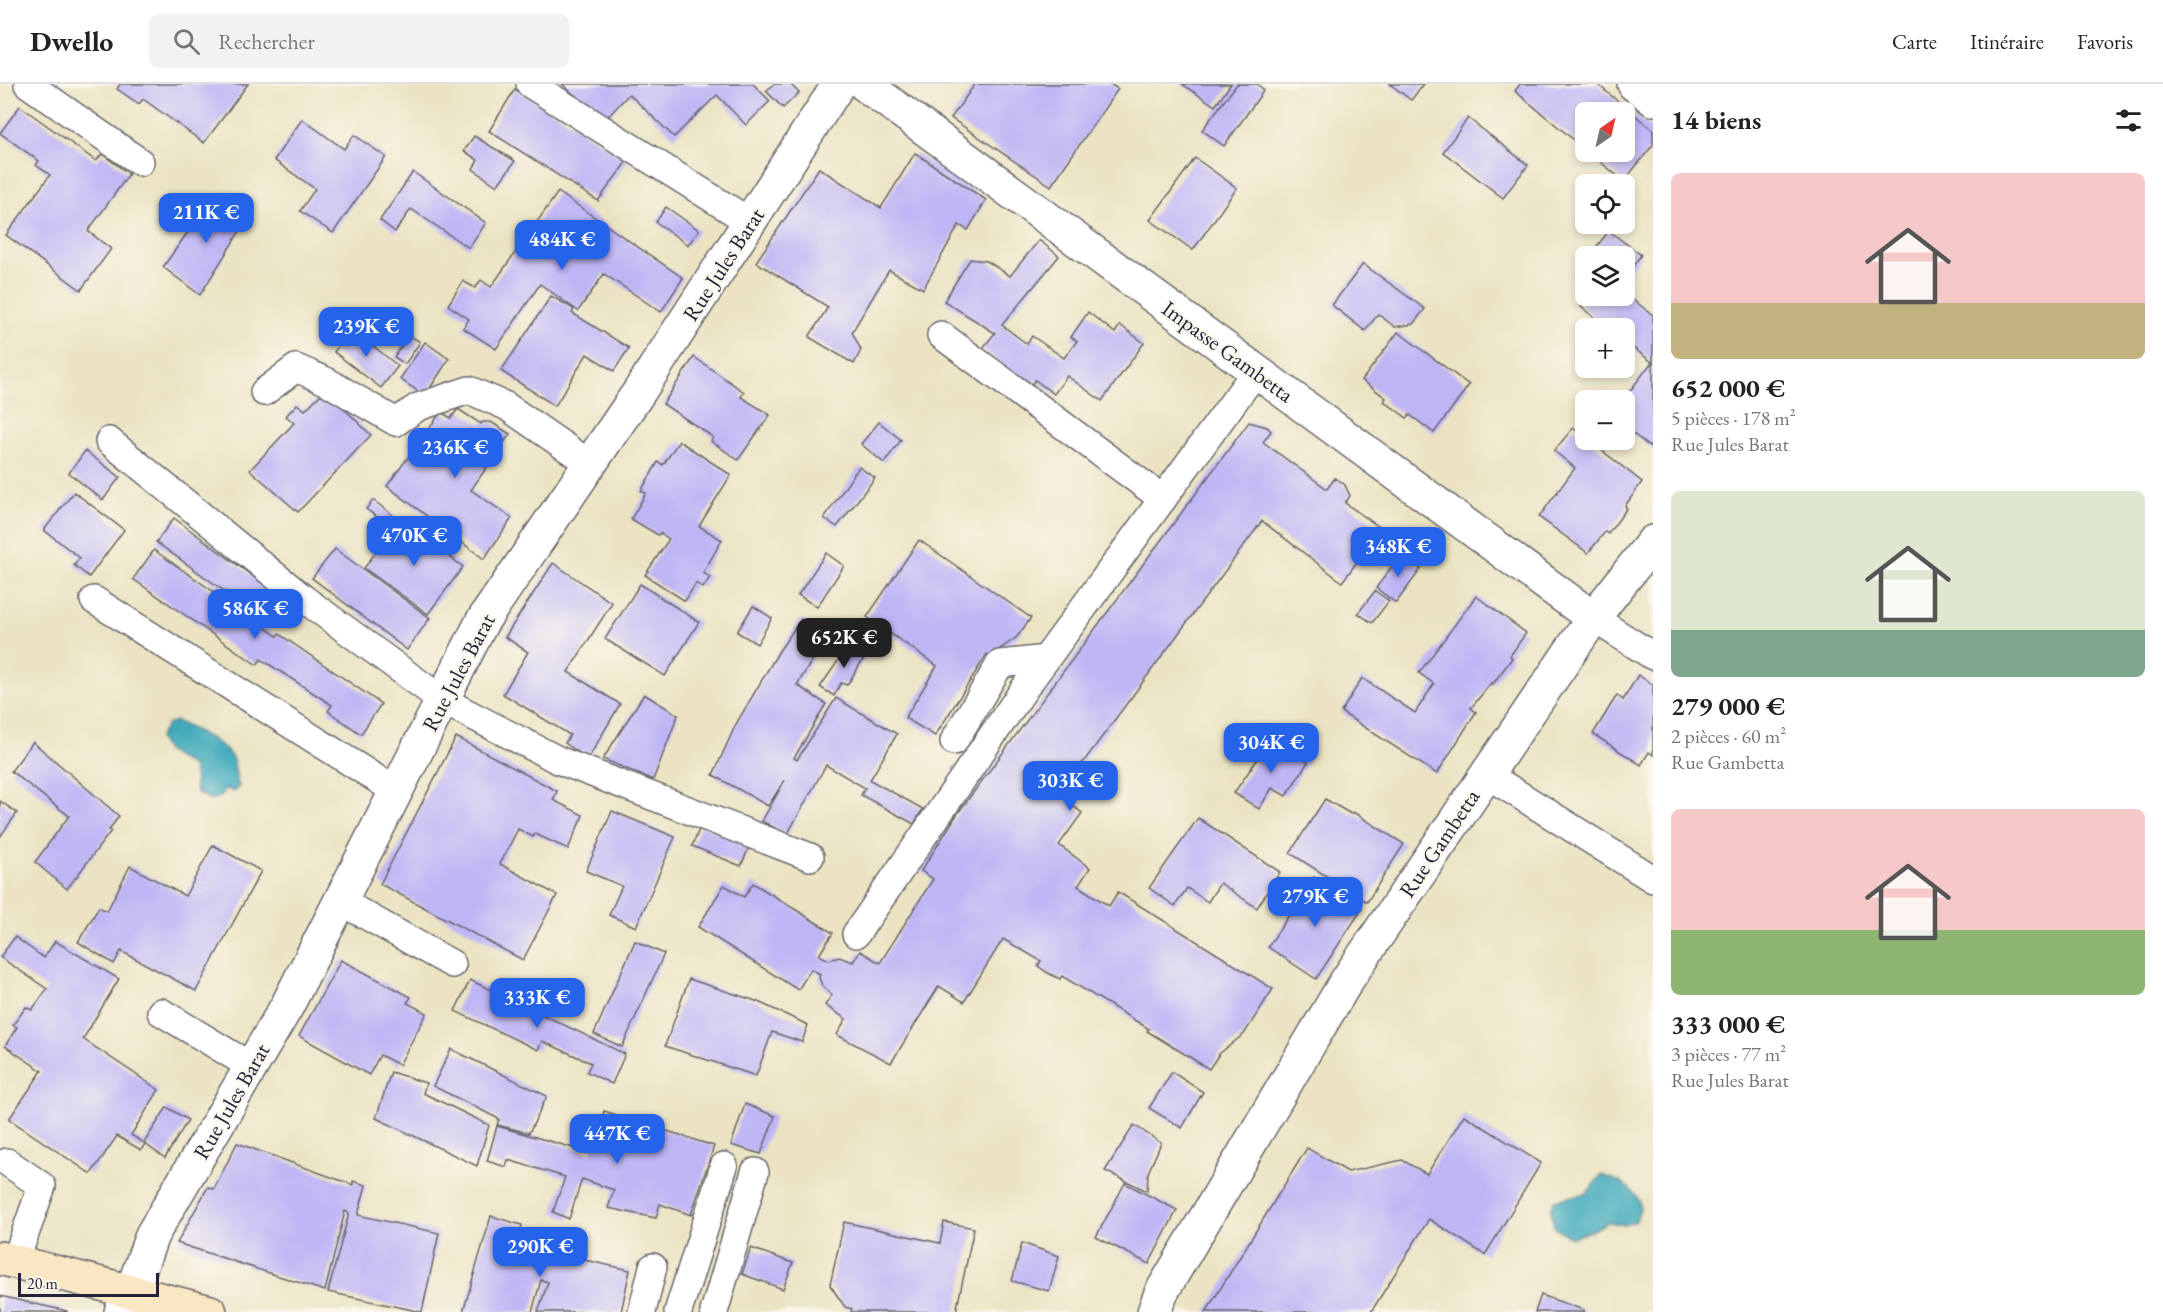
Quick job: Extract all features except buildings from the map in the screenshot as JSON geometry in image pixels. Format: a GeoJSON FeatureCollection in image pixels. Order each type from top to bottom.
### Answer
{"type":"FeatureCollection","features":[{"type":"Feature","properties":{"kind":"main road"},"geometry":{"type":"LineString","coordinates":[[8,1260],[126,1301],[210,1312]]}},
{"type":"Feature","properties":{"kind":"street","name":"Rue Jules Barat"},"geometry":{"type":"LineString","coordinates":[[126,1301],[152,1235],[286,1006],[482,621],[844,84]]}},
{"type":"Feature","properties":{"kind":"street","name":"Impasse Gambetta"},"geometry":{"type":"LineString","coordinates":[[844,84],[1256,371],[1593,618]]}},
{"type":"Feature","properties":{"kind":"street"},"geometry":{"type":"LineString","coordinates":[[1634,84],[1653,99]]}},
{"type":"Feature","properties":{"kind":"street","name":"Rue Gambetta"},"geometry":{"type":"LineString","coordinates":[[1154,1312],[1161,1293],[1347,980],[1593,618],[1653,542]]}},
{"type":"Feature","properties":{"kind":"lane"},"geometry":{"type":"LineString","coordinates":[[28,84],[140,162]]}},
{"type":"Feature","properties":{"kind":"lane"},"geometry":{"type":"LineString","coordinates":[[530,84],[750,222]]}},
{"type":"Feature","properties":{"kind":"lane"},"geometry":{"type":"LineString","coordinates":[[941,335],[1163,499]]}},
{"type":"Feature","properties":{"kind":"lane"},"geometry":{"type":"LineString","coordinates":[[264,392],[296,368],[326,381],[396,422],[418,406],[469,390],[506,406],[590,464]]}},
{"type":"Feature","properties":{"kind":"lane"},"geometry":{"type":"LineString","coordinates":[[856,934],[1046,659],[1256,371]]}},
{"type":"Feature","properties":{"kind":"lane"},"geometry":{"type":"LineString","coordinates":[[108,441],[304,599],[442,700],[558,760],[810,857]]}},
{"type":"Feature","properties":{"kind":"lane"},"geometry":{"type":"LineString","coordinates":[[94,600],[396,791]]}},
{"type":"Feature","properties":{"kind":"lane"},"geometry":{"type":"LineString","coordinates":[[1593,618],[1653,656]]}},
{"type":"Feature","properties":{"kind":"lane"},"geometry":{"type":"LineString","coordinates":[[954,741],[1000,664],[1046,659]]}},
{"type":"Feature","properties":{"kind":"lane"},"geometry":{"type":"LineString","coordinates":[[1486,774],[1653,879]]}},
{"type":"Feature","properties":{"kind":"lane"},"geometry":{"type":"LineString","coordinates":[[340,901],[452,964]]}},
{"type":"Feature","properties":{"kind":"lane"},"geometry":{"type":"LineString","coordinates":[[161,1012],[252,1066]]}},
{"type":"Feature","properties":{"kind":"lane"},"geometry":{"type":"LineString","coordinates":[[7,1162],[42,1186],[8,1260]]}},
{"type":"Feature","properties":{"kind":"lane"},"geometry":{"type":"LineString","coordinates":[[678,1312],[724,1166]]}},
{"type":"Feature","properties":{"kind":"lane"},"geometry":{"type":"LineString","coordinates":[[714,1312],[755,1172]]}},
{"type":"Feature","properties":{"kind":"lane"},"geometry":{"type":"LineString","coordinates":[[642,1312],[653,1267]]}},
{"type":"Feature","properties":{"kind":"water"},"geometry":{"type":"Polygon","coordinates":[[[176,721],[207,736],[227,751],[232,758],[239,786],[234,792],[226,788],[222,796],[210,800],[196,792],[193,767],[166,751],[159,738],[167,724],[176,721]]]}},
{"type":"Feature","properties":{"kind":"water"},"geometry":{"type":"Polygon","coordinates":[[[1601,1175],[1620,1182],[1636,1195],[1640,1207],[1636,1221],[1624,1225],[1608,1222],[1572,1238],[1554,1227],[1551,1209],[1555,1200],[1587,1193],[1601,1175]]]}}]}
